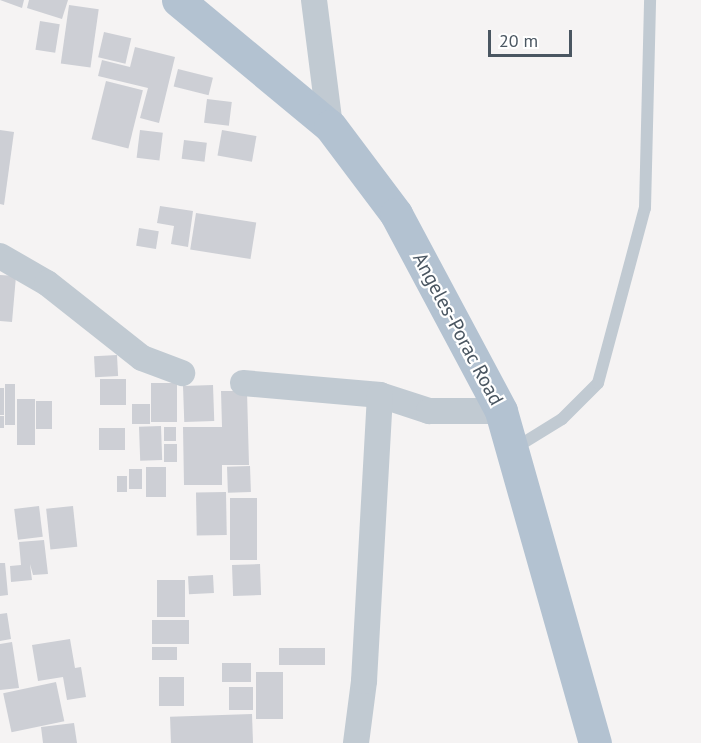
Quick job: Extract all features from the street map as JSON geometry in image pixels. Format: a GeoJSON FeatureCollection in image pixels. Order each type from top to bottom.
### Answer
{"type":"FeatureCollection","features":[{"type":"Feature","properties":{"kind":"main road","name":"Angeles-Porac Road"},"geometry":{"type":"LineString","coordinates":[[178,0],[330,126],[396,214],[501,411],[515,448],[557,620],[595,743]]}},
{"type":"Feature","properties":{"kind":"street"},"geometry":{"type":"LineString","coordinates":[[314,0],[330,126]]}},
{"type":"Feature","properties":{"kind":"street"},"geometry":{"type":"LineString","coordinates":[[0,256],[47,283],[142,358],[182,373]]}},
{"type":"Feature","properties":{"kind":"street"},"geometry":{"type":"LineString","coordinates":[[243,383],[380,395],[429,411],[501,411]]}},
{"type":"Feature","properties":{"kind":"street"},"geometry":{"type":"LineString","coordinates":[[356,743],[364,681],[380,395]]}},
{"type":"Feature","properties":{"kind":"lane"},"geometry":{"type":"LineString","coordinates":[[515,448],[562,419],[598,383],[645,208],[650,0]]}},
{"type":"Feature","properties":{"kind":"building"},"geometry":{"type":"Polygon","coordinates":[[[0,0],[24,0],[22,8],[0,0]]]}},
{"type":"Feature","properties":{"kind":"building"},"geometry":{"type":"Polygon","coordinates":[[[29,0],[68,0],[62,19],[27,8],[29,0]]]}},
{"type":"Feature","properties":{"kind":"building"},"geometry":{"type":"Polygon","coordinates":[[[69,5],[99,9],[90,68],[61,63],[69,5]]]}},
{"type":"Feature","properties":{"kind":"building"},"geometry":{"type":"Polygon","coordinates":[[[40,21],[60,24],[55,53],[35,50],[40,21]]]}},
{"type":"Feature","properties":{"kind":"building"},"geometry":{"type":"Polygon","coordinates":[[[104,32],[131,38],[125,64],[98,57],[104,32]]]}},
{"type":"Feature","properties":{"kind":"building"},"geometry":{"type":"Polygon","coordinates":[[[135,47],[175,57],[159,123],[140,118],[148,88],[98,76],[102,60],[130,67],[135,47]]]}},
{"type":"Feature","properties":{"kind":"building"},"geometry":{"type":"Polygon","coordinates":[[[178,69],[213,78],[209,95],[174,86],[178,69]]]}},
{"type":"Feature","properties":{"kind":"building"},"geometry":{"type":"Polygon","coordinates":[[[106,81],[143,90],[128,148],[91,139],[106,81]]]}},
{"type":"Feature","properties":{"kind":"building"},"geometry":{"type":"Polygon","coordinates":[[[207,99],[232,102],[229,126],[204,123],[207,99]]]}},
{"type":"Feature","properties":{"kind":"building"},"geometry":{"type":"Polygon","coordinates":[[[0,130],[14,132],[4,205],[0,204],[0,130]]]}},
{"type":"Feature","properties":{"kind":"building"},"geometry":{"type":"Polygon","coordinates":[[[140,130],[163,133],[159,161],[137,158],[140,130]]]}},
{"type":"Feature","properties":{"kind":"building"},"geometry":{"type":"Polygon","coordinates":[[[222,130],[256,136],[252,162],[217,156],[222,130]]]}},
{"type":"Feature","properties":{"kind":"building"},"geometry":{"type":"Polygon","coordinates":[[[184,140],[207,143],[205,162],[182,159],[184,140]]]}},
{"type":"Feature","properties":{"kind":"building"},"geometry":{"type":"Polygon","coordinates":[[[160,206],[193,211],[188,247],[171,244],[174,226],[157,223],[160,206]]]}},
{"type":"Feature","properties":{"kind":"building"},"geometry":{"type":"Polygon","coordinates":[[[196,213],[256,223],[250,259],[190,250],[196,213]]]}},
{"type":"Feature","properties":{"kind":"building"},"geometry":{"type":"Polygon","coordinates":[[[139,228],[159,231],[156,249],[136,246],[139,228]]]}},
{"type":"Feature","properties":{"kind":"building"},"geometry":{"type":"Polygon","coordinates":[[[0,275],[16,276],[12,322],[0,321],[0,275]]]}},
{"type":"Feature","properties":{"kind":"building"},"geometry":{"type":"Polygon","coordinates":[[[117,355],[118,376],[95,377],[94,356],[117,355]]]}},
{"type":"Feature","properties":{"kind":"building"},"geometry":{"type":"Polygon","coordinates":[[[100,379],[126,379],[126,405],[100,405],[100,379]]]}},
{"type":"Feature","properties":{"kind":"building"},"geometry":{"type":"Polygon","coordinates":[[[151,383],[177,383],[177,422],[151,422],[151,383]]]}},
{"type":"Feature","properties":{"kind":"building"},"geometry":{"type":"Polygon","coordinates":[[[5,384],[15,384],[15,425],[5,425],[5,384]]]}},
{"type":"Feature","properties":{"kind":"building"},"geometry":{"type":"Polygon","coordinates":[[[213,385],[214,421],[184,422],[183,386],[213,385]]]}},
{"type":"Feature","properties":{"kind":"building"},"geometry":{"type":"Polygon","coordinates":[[[0,388],[4,388],[4,415],[0,415],[0,388]]]}},
{"type":"Feature","properties":{"kind":"building"},"geometry":{"type":"Polygon","coordinates":[[[221,391],[247,391],[249,465],[222,465],[222,485],[184,485],[183,427],[222,427],[221,391]]]}},
{"type":"Feature","properties":{"kind":"building"},"geometry":{"type":"Polygon","coordinates":[[[17,399],[35,399],[35,445],[17,445],[17,399]]]}},
{"type":"Feature","properties":{"kind":"building"},"geometry":{"type":"Polygon","coordinates":[[[36,401],[52,401],[52,429],[36,429],[36,401]]]}},
{"type":"Feature","properties":{"kind":"building"},"geometry":{"type":"Polygon","coordinates":[[[132,404],[150,404],[150,424],[132,424],[132,404]]]}},
{"type":"Feature","properties":{"kind":"building"},"geometry":{"type":"Polygon","coordinates":[[[0,416],[4,416],[4,428],[0,428],[0,416]]]}},
{"type":"Feature","properties":{"kind":"building"},"geometry":{"type":"Polygon","coordinates":[[[161,426],[162,460],[140,461],[139,427],[161,426]]]}},
{"type":"Feature","properties":{"kind":"building"},"geometry":{"type":"Polygon","coordinates":[[[164,427],[176,427],[176,441],[164,441],[164,427]]]}},
{"type":"Feature","properties":{"kind":"building"},"geometry":{"type":"Polygon","coordinates":[[[99,428],[125,428],[125,450],[99,450],[99,428]]]}},
{"type":"Feature","properties":{"kind":"building"},"geometry":{"type":"Polygon","coordinates":[[[164,444],[177,444],[177,462],[164,462],[164,444]]]}},
{"type":"Feature","properties":{"kind":"building"},"geometry":{"type":"Polygon","coordinates":[[[250,466],[251,492],[228,493],[227,467],[250,466]]]}},
{"type":"Feature","properties":{"kind":"building"},"geometry":{"type":"Polygon","coordinates":[[[146,467],[166,467],[166,497],[146,497],[146,467]]]}},
{"type":"Feature","properties":{"kind":"building"},"geometry":{"type":"Polygon","coordinates":[[[129,469],[142,469],[142,489],[129,489],[129,469]]]}},
{"type":"Feature","properties":{"kind":"building"},"geometry":{"type":"Polygon","coordinates":[[[117,476],[127,476],[127,492],[117,492],[117,476]]]}},
{"type":"Feature","properties":{"kind":"building"},"geometry":{"type":"Polygon","coordinates":[[[226,492],[227,535],[197,536],[196,493],[226,492]]]}},
{"type":"Feature","properties":{"kind":"building"},"geometry":{"type":"Polygon","coordinates":[[[230,498],[257,498],[257,560],[230,560],[230,498]]]}},
{"type":"Feature","properties":{"kind":"building"},"geometry":{"type":"Polygon","coordinates":[[[39,506],[43,537],[18,540],[14,509],[39,506]]]}},
{"type":"Feature","properties":{"kind":"building"},"geometry":{"type":"Polygon","coordinates":[[[73,506],[77,547],[50,550],[46,509],[73,506]]]}},
{"type":"Feature","properties":{"kind":"building"},"geometry":{"type":"Polygon","coordinates":[[[44,540],[48,574],[33,575],[30,564],[32,580],[11,582],[10,566],[21,565],[19,542],[44,540]]]}},
{"type":"Feature","properties":{"kind":"building"},"geometry":{"type":"Polygon","coordinates":[[[0,563],[5,563],[8,595],[0,596],[0,563]]]}},
{"type":"Feature","properties":{"kind":"building"},"geometry":{"type":"Polygon","coordinates":[[[260,564],[261,595],[233,596],[232,565],[260,564]]]}},
{"type":"Feature","properties":{"kind":"building"},"geometry":{"type":"Polygon","coordinates":[[[213,575],[214,593],[189,594],[188,576],[213,575]]]}},
{"type":"Feature","properties":{"kind":"building"},"geometry":{"type":"Polygon","coordinates":[[[157,580],[185,580],[185,617],[157,617],[157,580]]]}},
{"type":"Feature","properties":{"kind":"building"},"geometry":{"type":"Polygon","coordinates":[[[7,613],[11,639],[0,641],[0,614],[7,613]]]}},
{"type":"Feature","properties":{"kind":"building"},"geometry":{"type":"Polygon","coordinates":[[[152,620],[189,620],[189,644],[152,644],[152,620]]]}},
{"type":"Feature","properties":{"kind":"building"},"geometry":{"type":"Polygon","coordinates":[[[70,639],[75,668],[81,667],[86,697],[67,700],[63,677],[38,681],[32,645],[70,639]]]}},
{"type":"Feature","properties":{"kind":"building"},"geometry":{"type":"Polygon","coordinates":[[[12,642],[19,688],[0,690],[0,644],[12,642]]]}},
{"type":"Feature","properties":{"kind":"building"},"geometry":{"type":"Polygon","coordinates":[[[152,647],[177,647],[177,660],[152,660],[152,647]]]}},
{"type":"Feature","properties":{"kind":"building"},"geometry":{"type":"Polygon","coordinates":[[[279,648],[325,648],[325,665],[279,665],[279,648]]]}},
{"type":"Feature","properties":{"kind":"building"},"geometry":{"type":"Polygon","coordinates":[[[222,663],[251,663],[251,682],[222,682],[222,663]]]}},
{"type":"Feature","properties":{"kind":"building"},"geometry":{"type":"Polygon","coordinates":[[[256,672],[283,672],[283,719],[256,719],[256,672]]]}},
{"type":"Feature","properties":{"kind":"building"},"geometry":{"type":"Polygon","coordinates":[[[159,677],[184,677],[184,706],[159,706],[159,677]]]}},
{"type":"Feature","properties":{"kind":"building"},"geometry":{"type":"Polygon","coordinates":[[[56,682],[64,721],[11,732],[3,693],[56,682]]]}},
{"type":"Feature","properties":{"kind":"building"},"geometry":{"type":"Polygon","coordinates":[[[229,687],[253,687],[253,710],[229,710],[229,687]]]}},
{"type":"Feature","properties":{"kind":"building"},"geometry":{"type":"Polygon","coordinates":[[[252,714],[253,743],[171,743],[170,717],[252,714]]]}},
{"type":"Feature","properties":{"kind":"building"},"geometry":{"type":"Polygon","coordinates":[[[74,723],[77,743],[43,743],[41,727],[74,723]]]}}]}
